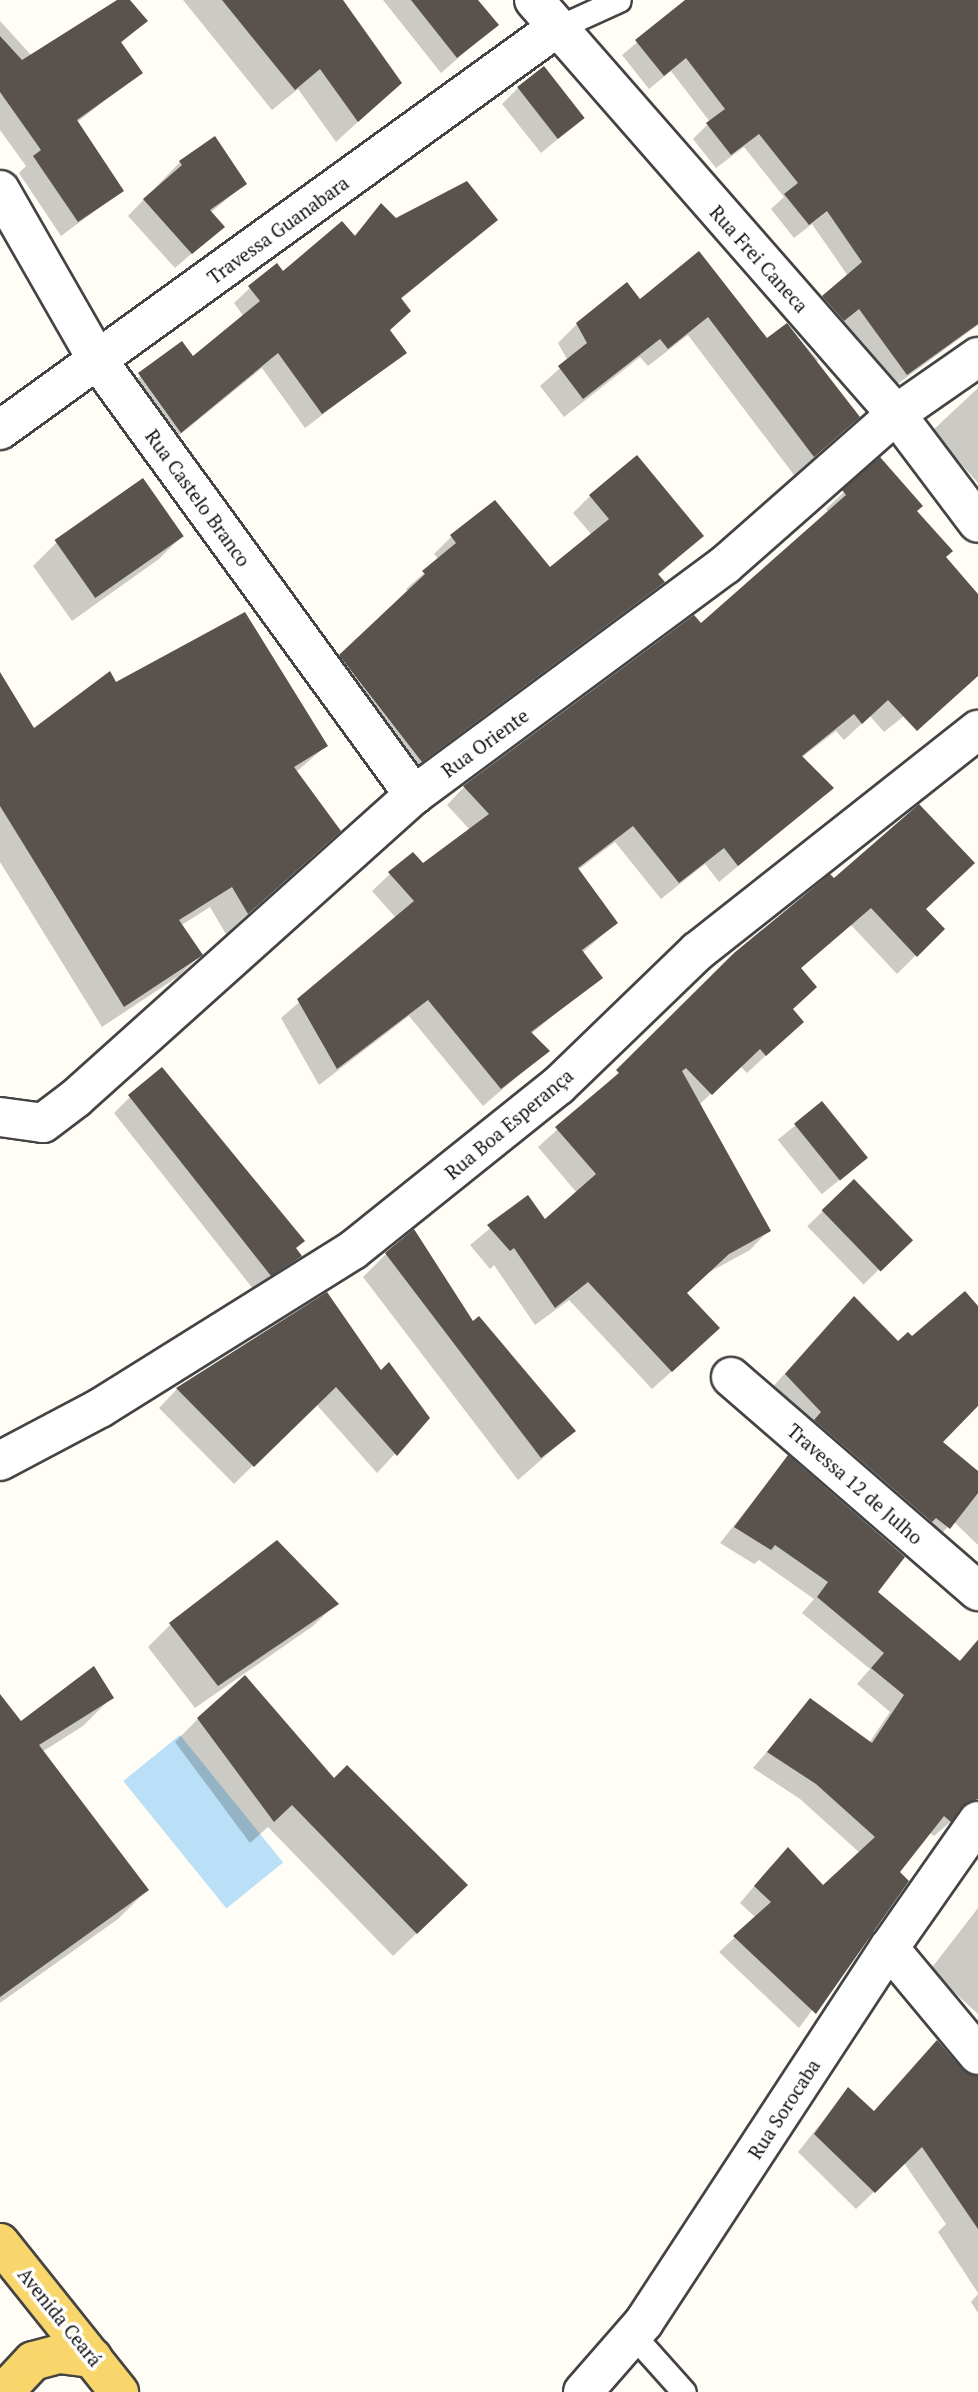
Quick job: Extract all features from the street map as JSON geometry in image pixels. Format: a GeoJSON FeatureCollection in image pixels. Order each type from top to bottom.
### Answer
{"type":"FeatureCollection","features":[{"type":"Feature","properties":{"kind":"main road","name":"Avenida Ceará"},"geometry":{"type":"LineString","coordinates":[[0,2243],[119,2392]]}},
{"type":"Feature","properties":{"kind":"main road"},"geometry":{"type":"LineString","coordinates":[[4,2392],[33,2361],[59,2354],[93,2358]]}},
{"type":"Feature","properties":{"kind":"street","name":"Travessa Guanabara"},"geometry":{"type":"LineString","coordinates":[[0,430],[98,361],[545,14]]}},
{"type":"Feature","properties":{"kind":"street","name":"Rua Frei Caneca"},"geometry":{"type":"LineString","coordinates":[[545,14],[896,414],[978,523]]}},
{"type":"Feature","properties":{"kind":"street","name":"Rua Castelo Branco"},"geometry":{"type":"LineString","coordinates":[[0,190],[98,361],[414,795]]}},
{"type":"Feature","properties":{"kind":"street","name":"Rua Oriente"},"geometry":{"type":"LineString","coordinates":[[0,1117],[43,1123],[76,1098],[414,795],[725,565],[896,414],[978,357]]}},
{"type":"Feature","properties":{"kind":"street","name":"Rua Boa Esperança"},"geometry":{"type":"LineString","coordinates":[[0,1461],[100,1408],[353,1250],[558,1086],[698,951],[978,730]]}},
{"type":"Feature","properties":{"kind":"street","name":"Travessa 12 de Julho"},"geometry":{"type":"LineString","coordinates":[[731,1377],[978,1591]]}},
{"type":"Feature","properties":{"kind":"street","name":"Rua Sorocaba"},"geometry":{"type":"LineString","coordinates":[[583,2392],[633,2335],[889,1948],[978,1821]]}},
{"type":"Feature","properties":{"kind":"street"},"geometry":{"type":"LineString","coordinates":[[889,1948],[978,2055]]}},
{"type":"Feature","properties":{"kind":"lane"},"geometry":{"type":"LineString","coordinates":[[545,14],[620,0]]}},
{"type":"Feature","properties":{"kind":"lane"},"geometry":{"type":"LineString","coordinates":[[633,2335],[684,2392]]}},
{"type":"Feature","properties":{"kind":"water"},"geometry":{"type":"Polygon","coordinates":[[[180,1735],[283,1862],[226,1908],[123,1781],[180,1735]]]}},
{"type":"Feature","properties":{"kind":"building"},"geometry":{"type":"Polygon","coordinates":[[[117,0],[130,0],[148,21],[121,42],[143,73],[77,120],[124,191],[78,222],[33,156],[41,150],[0,92],[0,36],[22,60],[117,0]]]}},
{"type":"Feature","properties":{"kind":"building"},"geometry":{"type":"Polygon","coordinates":[[[222,0],[343,0],[402,83],[358,122],[320,69],[295,90],[222,0]]]}},
{"type":"Feature","properties":{"kind":"building"},"geometry":{"type":"Polygon","coordinates":[[[411,0],[478,0],[499,25],[457,58],[411,0]]]}},
{"type":"Feature","properties":{"kind":"building"},"geometry":{"type":"Polygon","coordinates":[[[685,0],[978,0],[978,324],[907,375],[859,309],[844,321],[822,296],[862,262],[827,211],[809,225],[784,194],[798,183],[759,134],[731,155],[706,123],[725,109],[686,58],[664,76],[635,40],[685,0]]]}},
{"type":"Feature","properties":{"kind":"building"},"geometry":{"type":"Polygon","coordinates":[[[544,66],[585,118],[558,139],[517,87],[544,66]]]}},
{"type":"Feature","properties":{"kind":"building"},"geometry":{"type":"Polygon","coordinates":[[[215,136],[247,184],[210,210],[225,227],[192,254],[143,199],[182,165],[179,161],[215,136]]]}},
{"type":"Feature","properties":{"kind":"building"},"geometry":{"type":"Polygon","coordinates":[[[467,181],[498,220],[401,298],[411,311],[390,330],[407,353],[322,414],[278,353],[181,433],[138,373],[182,341],[193,356],[260,301],[248,286],[277,263],[283,271],[342,221],[355,236],[381,203],[396,218],[467,181]]]}},
{"type":"Feature","properties":{"kind":"building"},"geometry":{"type":"Polygon","coordinates":[[[699,251],[767,338],[787,323],[860,417],[814,457],[708,317],[668,349],[660,339],[583,399],[558,366],[587,343],[576,323],[627,282],[640,299],[699,251]]]}},
{"type":"Feature","properties":{"kind":"building"},"geometry":{"type":"Polygon","coordinates":[[[637,455],[704,536],[658,574],[665,582],[422,762],[339,655],[425,574],[422,571],[456,543],[450,535],[495,500],[550,567],[609,519],[589,495],[637,455]]]}},
{"type":"Feature","properties":{"kind":"building"},"geometry":{"type":"Polygon","coordinates":[[[880,457],[923,506],[917,511],[953,551],[946,557],[978,594],[978,676],[917,731],[888,700],[862,724],[854,714],[802,756],[834,788],[738,866],[724,848],[679,883],[633,826],[578,868],[618,923],[582,950],[603,978],[531,1032],[550,1051],[501,1089],[428,1000],[337,1069],[297,999],[414,901],[388,872],[413,852],[423,863],[489,814],[463,786],[694,615],[701,623],[846,495],[842,490],[880,457]]]}},
{"type":"Feature","properties":{"kind":"building"},"geometry":{"type":"Polygon","coordinates":[[[143,478],[184,536],[95,598],[55,540],[143,478]]]}},
{"type":"Feature","properties":{"kind":"building"},"geometry":{"type":"Polygon","coordinates":[[[245,612],[328,746],[294,767],[341,831],[248,914],[232,887],[179,920],[203,955],[124,1007],[0,806],[0,672],[34,728],[110,671],[116,682],[245,612]]]}},
{"type":"Feature","properties":{"kind":"building"},"geometry":{"type":"Polygon","coordinates":[[[919,804],[975,863],[926,909],[945,929],[917,957],[871,908],[801,968],[817,987],[793,1009],[804,1022],[766,1056],[760,1049],[712,1095],[686,1068],[682,1071],[771,1231],[729,1254],[687,1293],[720,1328],[672,1372],[588,1282],[555,1308],[514,1248],[510,1251],[487,1225],[528,1195],[545,1219],[596,1174],[555,1127],[619,1073],[616,1070],[734,953],[830,874],[834,878],[919,804]]]}},
{"type":"Feature","properties":{"kind":"building"},"geometry":{"type":"Polygon","coordinates":[[[162,1067],[305,1241],[296,1248],[302,1256],[271,1276],[128,1095],[162,1067]]]}},
{"type":"Feature","properties":{"kind":"building"},"geometry":{"type":"Polygon","coordinates":[[[822,1101],[868,1158],[840,1180],[794,1124],[822,1101]]]}},
{"type":"Feature","properties":{"kind":"building"},"geometry":{"type":"Polygon","coordinates":[[[854,1179],[913,1240],[881,1271],[822,1210],[854,1179]]]}},
{"type":"Feature","properties":{"kind":"building"},"geometry":{"type":"Polygon","coordinates":[[[414,1229],[473,1321],[479,1316],[576,1431],[541,1458],[385,1253],[414,1229]]]}},
{"type":"Feature","properties":{"kind":"building"},"geometry":{"type":"Polygon","coordinates":[[[965,1291],[978,1306],[978,1406],[943,1442],[978,1471],[978,1493],[950,1529],[936,1518],[932,1522],[814,1420],[821,1412],[785,1374],[854,1296],[898,1341],[908,1332],[912,1336],[965,1291]]]}},
{"type":"Feature","properties":{"kind":"building"},"geometry":{"type":"Polygon","coordinates":[[[327,1292],[381,1370],[389,1362],[430,1418],[397,1456],[336,1387],[254,1467],[176,1388],[327,1292]]]}},
{"type":"Feature","properties":{"kind":"building"},"geometry":{"type":"Polygon","coordinates":[[[788,1455],[905,1557],[878,1592],[960,1661],[978,1640],[978,1799],[968,1802],[951,1822],[944,1816],[900,1872],[909,1881],[816,2014],[733,1936],[771,1902],[754,1886],[788,1847],[823,1885],[875,1837],[816,1784],[767,1752],[810,1698],[872,1743],[904,1695],[871,1668],[884,1653],[817,1597],[828,1582],[775,1545],[771,1550],[734,1527],[788,1455]]]}},
{"type":"Feature","properties":{"kind":"building"},"geometry":{"type":"Polygon","coordinates":[[[277,1540],[339,1604],[218,1686],[169,1623],[277,1540]]]}},
{"type":"Feature","properties":{"kind":"building"},"geometry":{"type":"Polygon","coordinates":[[[94,1666],[114,1698],[39,1745],[149,1890],[0,1997],[0,1694],[21,1721],[94,1666]]]}},
{"type":"Feature","properties":{"kind":"building"},"geometry":{"type":"Polygon","coordinates":[[[245,1675],[334,1778],[347,1765],[468,1885],[417,1934],[292,1805],[274,1822],[197,1718],[245,1675]]]}},
{"type":"Feature","properties":{"kind":"building"},"geometry":{"type":"Polygon","coordinates":[[[937,2040],[962,2069],[978,2076],[978,2229],[922,2147],[875,2193],[814,2134],[848,2087],[874,2111],[937,2040]]]}}]}
